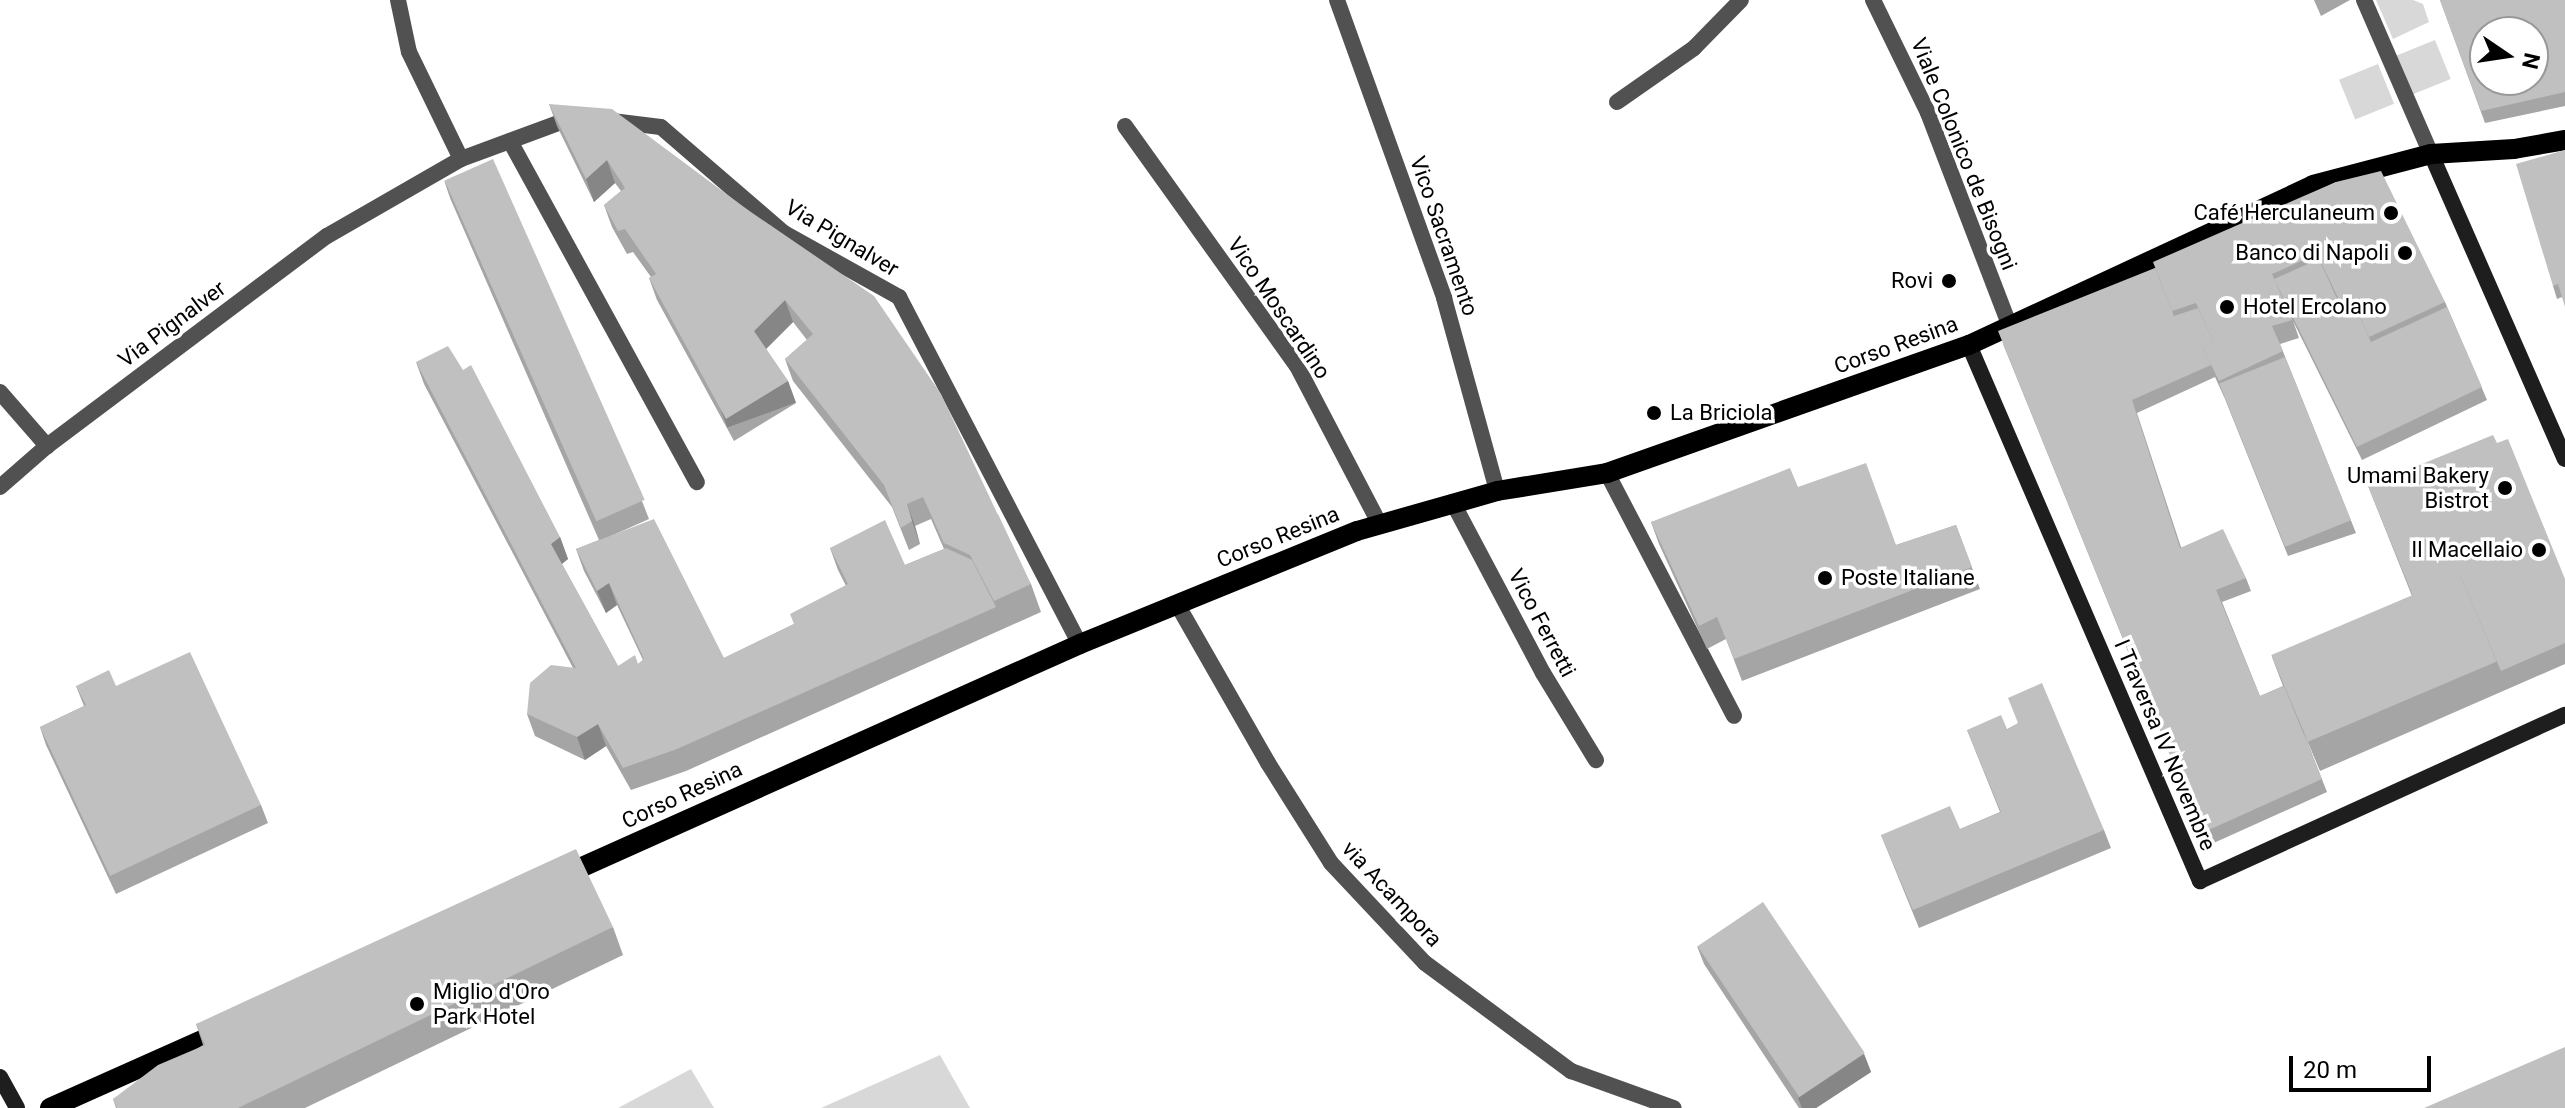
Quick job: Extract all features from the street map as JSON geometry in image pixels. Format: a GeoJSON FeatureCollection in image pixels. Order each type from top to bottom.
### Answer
{"type":"FeatureCollection","features":[{"type":"Feature","properties":{"kind":"main road","name":"Corso Resina"},"geometry":{"type":"LineString","coordinates":[[542,885],[1080,644],[1357,531],[1497,491],[1607,473],[1969,345],[2313,185],[2431,154],[2514,149],[2565,140]]}},
{"type":"Feature","properties":{"kind":"main road"},"geometry":{"type":"LineString","coordinates":[[50,1108],[241,1022]]}},
{"type":"Feature","properties":{"kind":"street"},"geometry":{"type":"LineString","coordinates":[[398,0],[409,52],[461,159]]}},
{"type":"Feature","properties":{"kind":"street","name":"Vico Sacramento"},"geometry":{"type":"LineString","coordinates":[[1337,0],[1444,298],[1497,491]]}},
{"type":"Feature","properties":{"kind":"street"},"geometry":{"type":"LineString","coordinates":[[1617,102],[1694,48],[1741,0]]}},
{"type":"Feature","properties":{"kind":"street","name":"Viale Colonico de Bisogni"},"geometry":{"type":"LineString","coordinates":[[1873,0],[1928,113],[2010,327]]}},
{"type":"Feature","properties":{"kind":"street"},"geometry":{"type":"LineString","coordinates":[[2364,0],[2565,459]]}},
{"type":"Feature","properties":{"kind":"street","name":"Via Pignalver"},"geometry":{"type":"LineString","coordinates":[[0,487],[47,446],[327,236],[461,159],[576,116],[661,127],[784,233],[899,297],[1080,644]]}},
{"type":"Feature","properties":{"kind":"street","name":"Vico Moscardino"},"geometry":{"type":"LineString","coordinates":[[1125,126],[1297,366],[1380,525]]}},
{"type":"Feature","properties":{"kind":"street"},"geometry":{"type":"LineString","coordinates":[[510,141],[697,482]]}},
{"type":"Feature","properties":{"kind":"street","name":"I Traversa IV Novembre"},"geometry":{"type":"LineString","coordinates":[[1969,345],[2200,881],[2565,715]]}},
{"type":"Feature","properties":{"kind":"street"},"geometry":{"type":"LineString","coordinates":[[0,392],[47,446]]}},
{"type":"Feature","properties":{"kind":"street"},"geometry":{"type":"LineString","coordinates":[[1607,473],[1734,716]]}},
{"type":"Feature","properties":{"kind":"street","name":"Vico Ferretti"},"geometry":{"type":"LineString","coordinates":[[1453,503],[1543,673],[1596,760]]}},
{"type":"Feature","properties":{"kind":"street","name":"via Acampora"},"geometry":{"type":"LineString","coordinates":[[1177,604],[1268,763],[1331,863],[1425,963],[1571,1071],[1674,1108]]}},
{"type":"Feature","properties":{"kind":"street"},"geometry":{"type":"LineString","coordinates":[[0,1077],[17,1108]]}},
{"type":"Feature","properties":{"kind":"shaded area"},"geometry":{"type":"Polygon","coordinates":[[[2376,0],[2413,0],[2423,4],[2429,22],[2393,39],[2376,0]]]}},
{"type":"Feature","properties":{"kind":"shaded area"},"geometry":{"type":"Polygon","coordinates":[[[2435,40],[2451,79],[2412,95],[2396,56],[2435,40]]]}},
{"type":"Feature","properties":{"kind":"shaded area"},"geometry":{"type":"Polygon","coordinates":[[[2378,64],[2394,104],[2355,120],[2339,80],[2378,64]]]}},
{"type":"Feature","properties":{"kind":"shaded area"},"geometry":{"type":"Polygon","coordinates":[[[940,1055],[970,1108],[821,1108],[940,1055]]]}},
{"type":"Feature","properties":{"kind":"shaded area"},"geometry":{"type":"Polygon","coordinates":[[[691,1069],[714,1108],[618,1108],[691,1069]]]}},
{"type":"Feature","properties":{"kind":"building"},"geometry":{"type":"Polygon","coordinates":[[[2440,0],[2565,0],[2565,92],[2549,96],[2549,16],[2469,16],[2469,79],[2440,0]]]}},
{"type":"Feature","properties":{"kind":"building"},"geometry":{"type":"Polygon","coordinates":[[[2475,96],[2547,96],[2481,111],[2475,96]]]}},
{"type":"Feature","properties":{"kind":"building"},"geometry":{"type":"Polygon","coordinates":[[[549,104],[612,109],[748,210],[874,296],[941,394],[998,515],[944,543],[946,548],[923,497],[907,504],[912,521],[901,528],[884,485],[785,359],[813,334],[785,300],[754,331],[788,381],[726,419],[649,278],[656,274],[625,229],[618,231],[604,205],[625,188],[607,160],[586,179],[549,104]]]}},
{"type":"Feature","properties":{"kind":"building"},"geometry":{"type":"Polygon","coordinates":[[[2565,150],[2565,307],[2558,284],[2553,286],[2516,164],[2565,150]]]}},
{"type":"Feature","properties":{"kind":"building"},"geometry":{"type":"Polygon","coordinates":[[[493,159],[645,500],[596,521],[445,181],[493,159]]]}},
{"type":"Feature","properties":{"kind":"building"},"geometry":{"type":"Polygon","coordinates":[[[2381,171],[2445,302],[2369,337],[2354,303],[2342,306],[2317,254],[2272,274],[2292,320],[2272,326],[2283,351],[2219,381],[2203,348],[2213,341],[2196,303],[2172,311],[2153,262],[2336,182],[2381,171]]]}},
{"type":"Feature","properties":{"kind":"building"},"geometry":{"type":"Polygon","coordinates":[[[2319,259],[2343,312],[2356,308],[2371,342],[2447,307],[2482,387],[2357,447],[2274,279],[2319,259]]]}},
{"type":"Feature","properties":{"kind":"building"},"geometry":{"type":"Polygon","coordinates":[[[2155,268],[2174,316],[2198,308],[2213,341],[2203,348],[2211,365],[2132,400],[2180,548],[2223,529],[2246,578],[2216,590],[2260,696],[2284,686],[2322,779],[2202,833],[1998,331],[2155,268]]]}},
{"type":"Feature","properties":{"kind":"building"},"geometry":{"type":"Polygon","coordinates":[[[448,346],[463,370],[471,365],[560,537],[551,544],[618,666],[635,655],[638,664],[644,659],[609,583],[597,591],[576,549],[654,519],[724,658],[794,624],[790,614],[848,584],[830,548],[885,520],[905,565],[946,548],[972,560],[996,607],[677,749],[623,768],[598,724],[577,737],[527,714],[530,683],[551,665],[576,668],[416,362],[448,346]]]}},
{"type":"Feature","properties":{"kind":"building"},"geometry":{"type":"Polygon","coordinates":[[[2285,357],[2351,520],[2285,547],[2219,384],[2285,357]]]}},
{"type":"Feature","properties":{"kind":"building"},"geometry":{"type":"Polygon","coordinates":[[[2493,435],[2497,443],[2508,439],[2565,579],[2565,643],[2501,671],[2460,575],[2413,596],[2368,486],[2493,435]]]}},
{"type":"Feature","properties":{"kind":"building","name":"Poste Italiane"},"geometry":{"type":"Polygon","coordinates":[[[1866,463],[1896,545],[1956,525],[1972,567],[1734,659],[1717,617],[1699,626],[1651,522],[1790,468],[1798,487],[1866,463]]]}},
{"type":"Feature","properties":{"kind":"building"},"geometry":{"type":"Polygon","coordinates":[[[998,514],[1031,584],[994,601],[970,555],[944,543],[998,514]]]}},
{"type":"Feature","properties":{"kind":"building"},"geometry":{"type":"Polygon","coordinates":[[[2460,575],[2497,662],[2308,742],[2271,655],[2460,575]]]}},
{"type":"Feature","properties":{"kind":"building"},"geometry":{"type":"Polygon","coordinates":[[[190,652],[261,805],[110,876],[40,727],[86,705],[76,686],[109,670],[116,686],[190,652]]]}},
{"type":"Feature","properties":{"kind":"building"},"geometry":{"type":"Polygon","coordinates":[[[2042,683],[2104,830],[1913,910],[1881,835],[1950,806],[1960,829],[2001,812],[1967,730],[2001,715],[2007,729],[2018,723],[2008,698],[2042,683]]]}},
{"type":"Feature","properties":{"kind":"building","name":"Miglio d'Oro Park Hotel"},"geometry":{"type":"Polygon","coordinates":[[[576,849],[613,927],[238,1108],[117,1108],[113,1099],[158,1065],[205,1045],[196,1024],[576,849]]]}},
{"type":"Feature","properties":{"kind":"building"},"geometry":{"type":"Polygon","coordinates":[[[1763,902],[1865,1053],[1799,1097],[1698,946],[1763,902]]]}},
{"type":"Feature","properties":{"kind":"building"},"geometry":{"type":"Polygon","coordinates":[[[2565,1047],[2565,1108],[2424,1108],[2565,1047]]]}},
{"type":"Feature","properties":{"kind":"place","name":"Café Herculaneum"},"geometry":{"type":"Point","coordinates":[2391,213]}},
{"type":"Feature","properties":{"kind":"place","name":"Banco di Napoli"},"geometry":{"type":"Point","coordinates":[2405,253]}},
{"type":"Feature","properties":{"kind":"place","name":"Rovi"},"geometry":{"type":"Point","coordinates":[1949,281]}},
{"type":"Feature","properties":{"kind":"place","name":"Hotel Ercolano"},"geometry":{"type":"Point","coordinates":[2227,307]}},
{"type":"Feature","properties":{"kind":"place","name":"La Briciola"},"geometry":{"type":"Point","coordinates":[1654,413]}},
{"type":"Feature","properties":{"kind":"place","name":"Umami Bakery Bistrot"},"geometry":{"type":"Point","coordinates":[2505,488]}},
{"type":"Feature","properties":{"kind":"place","name":"Il Macellaio"},"geometry":{"type":"Point","coordinates":[2539,550]}},
{"type":"Feature","properties":{"kind":"place","name":"Poste Italiane"},"geometry":{"type":"Point","coordinates":[1825,578]}},
{"type":"Feature","properties":{"kind":"place","name":"Miglio d'Oro Park Hotel"},"geometry":{"type":"Point","coordinates":[417,1004]}}]}
